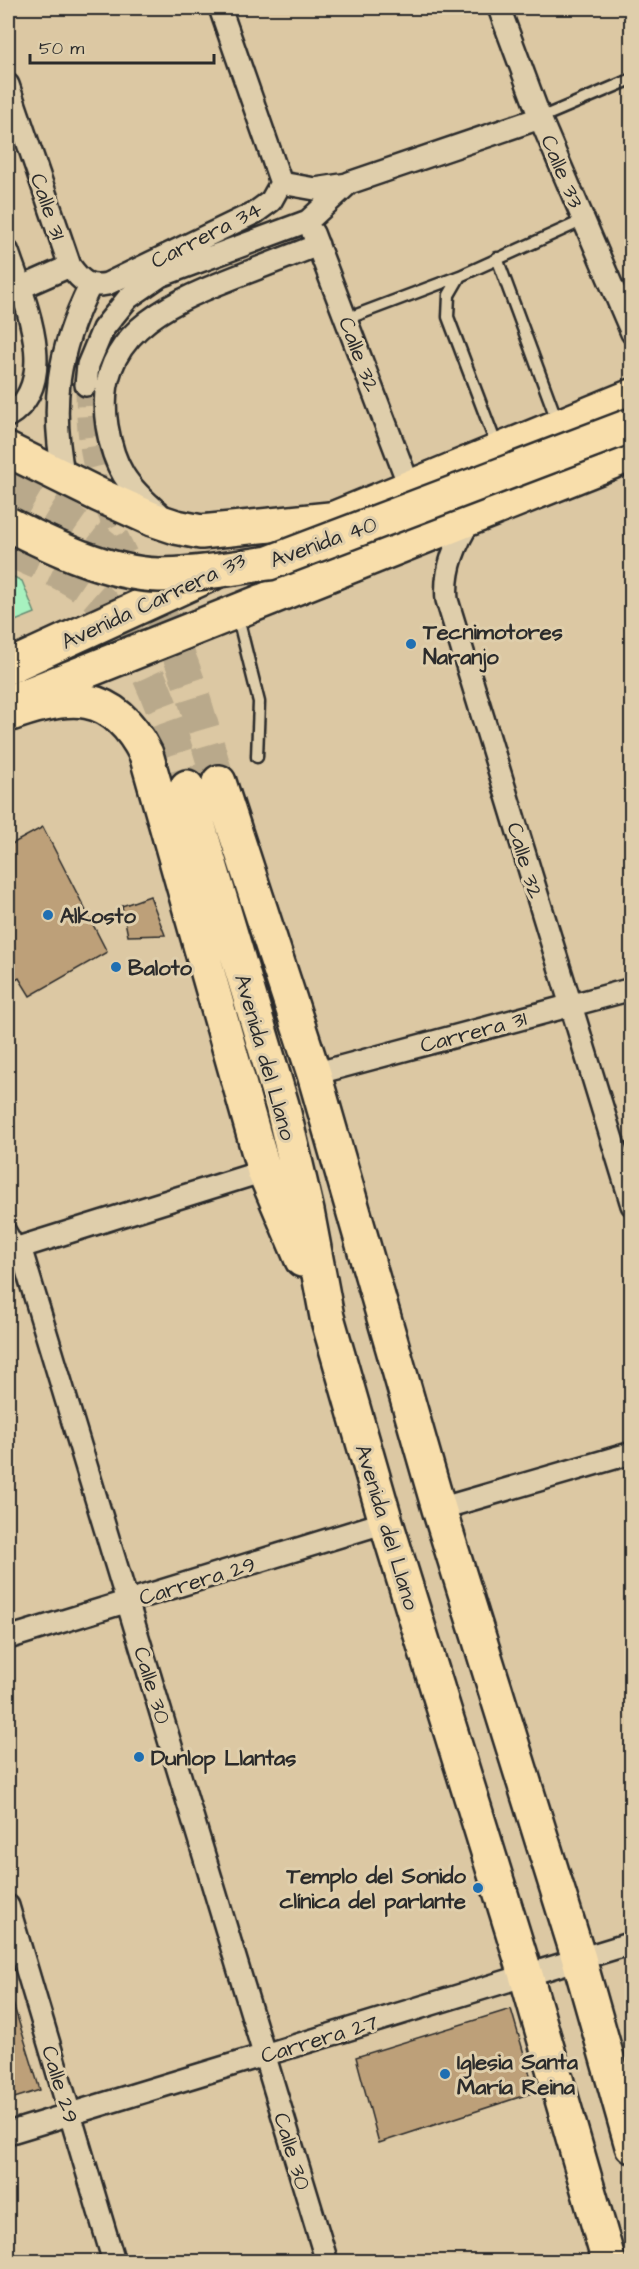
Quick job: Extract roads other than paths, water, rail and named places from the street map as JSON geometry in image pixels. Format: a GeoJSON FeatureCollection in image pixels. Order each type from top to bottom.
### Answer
{"type":"FeatureCollection","features":[{"type":"Feature","properties":{"kind":"main road","name":"Avenida Carrera 33"},"geometry":{"type":"LineString","coordinates":[[8,667],[330,519],[632,396]]}},
{"type":"Feature","properties":{"kind":"main road","name":"Avenida 40"},"geometry":{"type":"LineString","coordinates":[[8,524],[103,564],[157,575],[269,563],[632,425]]}},
{"type":"Feature","properties":{"kind":"main road"},"geometry":{"type":"LineString","coordinates":[[8,450],[152,519],[176,527],[201,532],[330,519]]}},
{"type":"Feature","properties":{"kind":"main road","name":"Avenida Carrera 33"},"geometry":{"type":"LineString","coordinates":[[8,703],[632,454]]}},
{"type":"Feature","properties":{"kind":"main road"},"geometry":{"type":"LineString","coordinates":[[8,715],[53,700],[82,700],[109,710],[126,724],[139,741],[149,765],[264,1171],[327,1317]]}},
{"type":"Feature","properties":{"kind":"main road","name":"Avenida del Llano"},"geometry":{"type":"LineString","coordinates":[[219,782],[314,1074],[439,1509],[579,1959],[632,2146]]}},
{"type":"Feature","properties":{"kind":"main road","name":"Avenida del Llano"},"geometry":{"type":"LineString","coordinates":[[187,787],[282,1105],[307,1211],[327,1317],[386,1522],[526,1975],[609,2262]]}},
{"type":"Feature","properties":{"kind":"street"},"geometry":{"type":"LineString","coordinates":[[220,8],[281,183]]}},
{"type":"Feature","properties":{"kind":"street","name":"Calle 33"},"geometry":{"type":"LineString","coordinates":[[499,8],[540,118],[632,333]]}},
{"type":"Feature","properties":{"kind":"street","name":"Calle 31"},"geometry":{"type":"LineString","coordinates":[[8,85],[70,266],[83,283],[90,286]]}},
{"type":"Feature","properties":{"kind":"street","name":"Carrera 34"},"geometry":{"type":"LineString","coordinates":[[90,286],[107,284],[256,212],[271,201],[281,183],[315,189],[349,183],[540,118]]}},
{"type":"Feature","properties":{"kind":"street","name":"Carrera 34"},"geometry":{"type":"LineString","coordinates":[[309,221],[349,183]]}},
{"type":"Feature","properties":{"kind":"street"},"geometry":{"type":"LineString","coordinates":[[86,385],[88,365],[103,329],[128,298],[143,286],[160,276],[309,221]]}},
{"type":"Feature","properties":{"kind":"street","name":"Calle 32"},"geometry":{"type":"LineString","coordinates":[[309,221],[410,488]]}},
{"type":"Feature","properties":{"kind":"street"},"geometry":{"type":"LineString","coordinates":[[176,527],[128,485],[111,445],[104,404],[115,356],[147,320],[179,299],[318,245]]}},
{"type":"Feature","properties":{"kind":"street"},"geometry":{"type":"LineString","coordinates":[[8,252],[20,288],[36,352],[37,372],[27,399],[8,416]]}},
{"type":"Feature","properties":{"kind":"street"},"geometry":{"type":"LineString","coordinates":[[20,288],[70,266]]}},
{"type":"Feature","properties":{"kind":"street"},"geometry":{"type":"LineString","coordinates":[[64,478],[56,412],[58,379],[64,346],[90,286]]}},
{"type":"Feature","properties":{"kind":"street","name":"Calle 32"},"geometry":{"type":"LineString","coordinates":[[472,517],[454,547],[447,577],[447,600],[632,1206]]}},
{"type":"Feature","properties":{"kind":"street","name":"Carrera 31"},"geometry":{"type":"LineString","coordinates":[[314,1074],[632,988]]}},
{"type":"Feature","properties":{"kind":"street"},"geometry":{"type":"LineString","coordinates":[[14,1249],[264,1171]]}},
{"type":"Feature","properties":{"kind":"street","name":"Calle 30"},"geometry":{"type":"LineString","coordinates":[[14,1249],[127,1602],[327,2262]]}},
{"type":"Feature","properties":{"kind":"street"},"geometry":{"type":"LineString","coordinates":[[439,1509],[632,1453]]}},
{"type":"Feature","properties":{"kind":"street","name":"Carrera 29"},"geometry":{"type":"LineString","coordinates":[[8,1638],[386,1522]]}},
{"type":"Feature","properties":{"kind":"street","name":"Calle 29"},"geometry":{"type":"LineString","coordinates":[[8,1906],[114,2262]]}},
{"type":"Feature","properties":{"kind":"street","name":"Carrera 27"},"geometry":{"type":"LineString","coordinates":[[8,2133],[632,1943]]}},
{"type":"Feature","properties":{"kind":"lane"},"geometry":{"type":"LineString","coordinates":[[540,118],[632,79]]}},
{"type":"Feature","properties":{"kind":"lane"},"geometry":{"type":"LineString","coordinates":[[346,319],[460,276],[584,220]]}},
{"type":"Feature","properties":{"kind":"lane"},"geometry":{"type":"LineString","coordinates":[[497,258],[560,426]]}},
{"type":"Feature","properties":{"kind":"lane"},"geometry":{"type":"LineString","coordinates":[[460,276],[449,295],[448,317],[498,451]]}},
{"type":"Feature","properties":{"kind":"lane"},"geometry":{"type":"LineString","coordinates":[[236,611],[259,702],[257,757]]}},
{"type":"Feature","properties":{"kind":"lane"},"geometry":{"type":"LineString","coordinates":[[8,1226],[14,1249]]}},
{"type":"Feature","properties":{"kind":"tunnel"},"geometry":{"type":"LineString","coordinates":[[86,385],[91,455],[99,488],[111,521],[139,581]]}},
{"type":"Feature","properties":{"kind":"tunnel"},"geometry":{"type":"LineString","coordinates":[[8,483],[78,526],[111,552],[139,582],[154,604],[178,652],[219,782]]}},
{"type":"Feature","properties":{"kind":"tunnel"},"geometry":{"type":"LineString","coordinates":[[8,550],[82,586],[102,602],[119,624],[149,677],[172,735],[187,787]]}},
{"type":"Feature","properties":{"kind":"place","name":"Tecnimotores Naranjo"},"geometry":{"type":"Point","coordinates":[411,644]}},
{"type":"Feature","properties":{"kind":"place","name":"Alkosto"},"geometry":{"type":"Point","coordinates":[48,915]}},
{"type":"Feature","properties":{"kind":"place","name":"Baloto"},"geometry":{"type":"Point","coordinates":[116,967]}},
{"type":"Feature","properties":{"kind":"place","name":"Dunlop Llantas"},"geometry":{"type":"Point","coordinates":[139,1757]}},
{"type":"Feature","properties":{"kind":"place","name":"Templo del Sonido clínica del parlante"},"geometry":{"type":"Point","coordinates":[478,1888]}},
{"type":"Feature","properties":{"kind":"place","name":"Iglesia Santa María Reina"},"geometry":{"type":"Point","coordinates":[445,2074]}}]}
